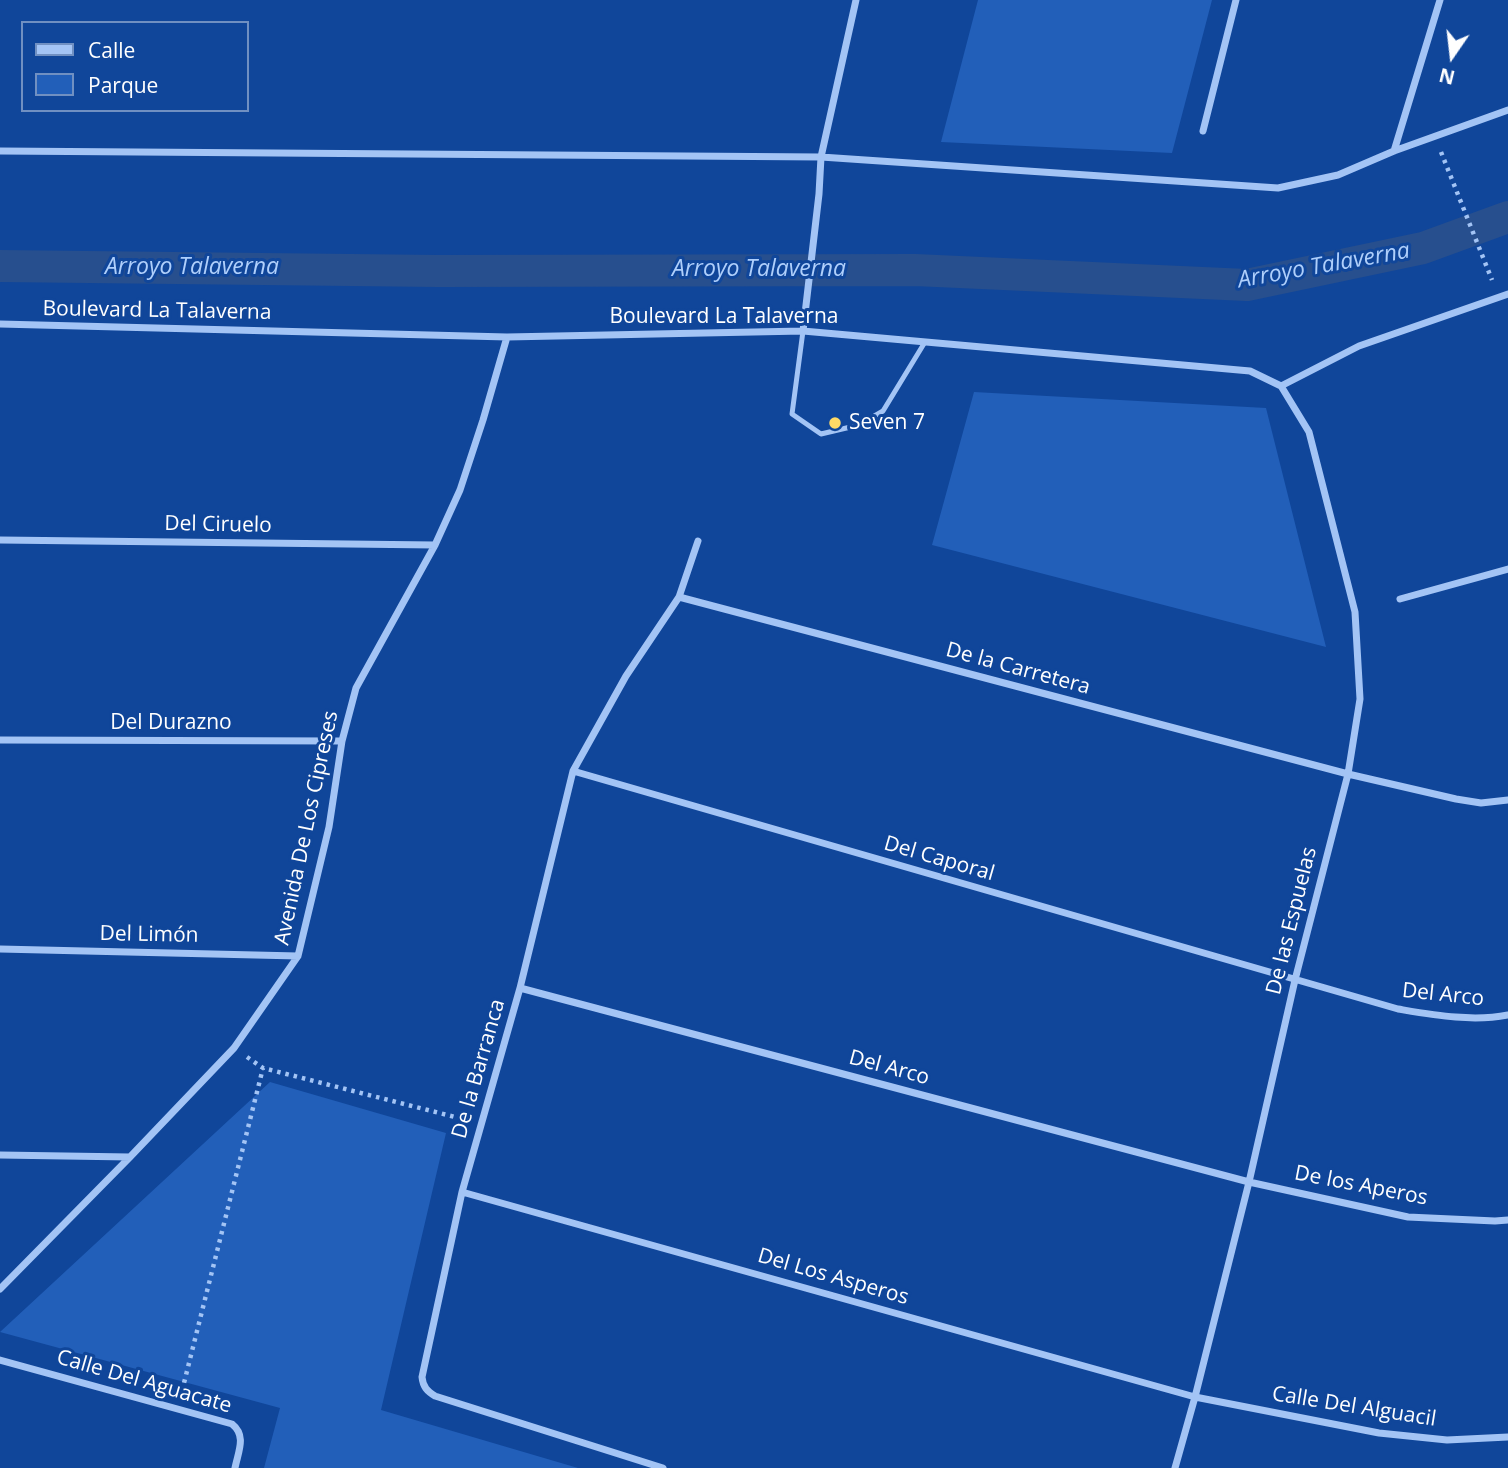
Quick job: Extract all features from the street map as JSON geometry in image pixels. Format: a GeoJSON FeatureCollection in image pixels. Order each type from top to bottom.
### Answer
{"type":"FeatureCollection","features":[{"type":"Feature","properties":{"kind":"street"},"geometry":{"type":"LineString","coordinates":[[803,331],[821,157],[856,0]]}},
{"type":"Feature","properties":{"kind":"street"},"geometry":{"type":"LineString","coordinates":[[1203,131],[1236,0]]}},
{"type":"Feature","properties":{"kind":"street"},"geometry":{"type":"LineString","coordinates":[[1394,150],[1440,0]]}},
{"type":"Feature","properties":{"kind":"street"},"geometry":{"type":"LineString","coordinates":[[0,151],[821,157],[1278,188],[1338,175],[1394,150],[1508,110]]}},
{"type":"Feature","properties":{"kind":"street"},"geometry":{"type":"LineString","coordinates":[[1281,386],[1359,346],[1508,294]]}},
{"type":"Feature","properties":{"kind":"street","name":"Boulevard La Talaverna"},"geometry":{"type":"LineString","coordinates":[[0,324],[507,337],[803,331],[1250,372],[1281,386]]}},
{"type":"Feature","properties":{"kind":"street","name":"Avenida De Los Cipreses"},"geometry":{"type":"LineString","coordinates":[[0,1289],[234,1048],[298,956],[329,827],[342,741],[356,688],[435,545],[464,478],[507,337]]}},
{"type":"Feature","properties":{"kind":"street","name":"De las Espuelas"},"geometry":{"type":"LineString","coordinates":[[1175,1468],[1249,1182],[1294,980],[1348,774],[1360,699],[1355,612],[1309,432],[1281,386]]}},
{"type":"Feature","properties":{"kind":"street","name":"Del Ciruelo"},"geometry":{"type":"LineString","coordinates":[[0,540],[435,545]]}},
{"type":"Feature","properties":{"kind":"street","name":"De la Barranca"},"geometry":{"type":"LineString","coordinates":[[663,1468],[435,1396],[427,1391],[422,1377],[462,1192],[520,988],[573,771],[626,676],[679,597],[698,541]]}},
{"type":"Feature","properties":{"kind":"street"},"geometry":{"type":"LineString","coordinates":[[1400,600],[1508,569]]}},
{"type":"Feature","properties":{"kind":"street","name":"De la Carretera"},"geometry":{"type":"LineString","coordinates":[[679,597],[1348,774]]}},
{"type":"Feature","properties":{"kind":"street","name":"Del Durazno"},"geometry":{"type":"LineString","coordinates":[[0,740],[342,741]]}},
{"type":"Feature","properties":{"kind":"street","name":"Del Caporal"},"geometry":{"type":"LineString","coordinates":[[573,771],[1294,980]]}},
{"type":"Feature","properties":{"kind":"street"},"geometry":{"type":"LineString","coordinates":[[1348,774],[1456,799],[1481,803],[1508,800]]}},
{"type":"Feature","properties":{"kind":"street","name":"Del Limón"},"geometry":{"type":"LineString","coordinates":[[0,949],[298,956]]}},
{"type":"Feature","properties":{"kind":"street","name":"Del Arco"},"geometry":{"type":"LineString","coordinates":[[1294,980],[1398,1009],[1448,1017],[1508,1015]]}},
{"type":"Feature","properties":{"kind":"street","name":"Del Arco"},"geometry":{"type":"LineString","coordinates":[[520,988],[1249,1182]]}},
{"type":"Feature","properties":{"kind":"street"},"geometry":{"type":"LineString","coordinates":[[0,1155],[130,1157]]}},
{"type":"Feature","properties":{"kind":"street","name":"De los Aperos"},"geometry":{"type":"LineString","coordinates":[[1249,1182],[1408,1217],[1508,1220]]}},
{"type":"Feature","properties":{"kind":"street","name":"Del Los Asperos"},"geometry":{"type":"LineString","coordinates":[[462,1192],[1195,1397]]}},
{"type":"Feature","properties":{"kind":"street","name":"Calle Del Aguacate"},"geometry":{"type":"LineString","coordinates":[[0,1360],[232,1424],[241,1435],[235,1468]]}},
{"type":"Feature","properties":{"kind":"street","name":"Calle Del Alguacil"},"geometry":{"type":"LineString","coordinates":[[1195,1397],[1379,1433],[1447,1440],[1508,1437]]}},
{"type":"Feature","properties":{"kind":"lane"},"geometry":{"type":"LineString","coordinates":[[803,331],[792,414],[821,434],[859,425],[883,411],[925,342]]}},
{"type":"Feature","properties":{"kind":"path"},"geometry":{"type":"LineString","coordinates":[[1435,136],[1499,298]]}},
{"type":"Feature","properties":{"kind":"path"},"geometry":{"type":"LineString","coordinates":[[234,1048],[264,1068],[481,1124]]}},
{"type":"Feature","properties":{"kind":"path"},"geometry":{"type":"LineString","coordinates":[[178,1409],[264,1068]]}},
{"type":"Feature","properties":{"kind":"green space"},"geometry":{"type":"Polygon","coordinates":[[[978,0],[1212,0],[1172,153],[941,142],[978,0]]]}},
{"type":"Feature","properties":{"kind":"green space"},"geometry":{"type":"Polygon","coordinates":[[[974,392],[1266,408],[1326,647],[932,545],[974,392]]]}},
{"type":"Feature","properties":{"kind":"green space"},"geometry":{"type":"Polygon","coordinates":[[[270,1082],[446,1133],[381,1410],[578,1468],[264,1468],[280,1408],[0,1332],[270,1082]]]}},
{"type":"Feature","properties":{"kind":"waterway","name":"Arroyo Talaverna"},"geometry":{"type":"LineString","coordinates":[[0,266],[438,271],[915,270],[1247,285],[1423,248],[1508,217]]}},
{"type":"Feature","properties":{"kind":"place","name":"Seven 7"},"geometry":{"type":"Point","coordinates":[835,423]}}]}
